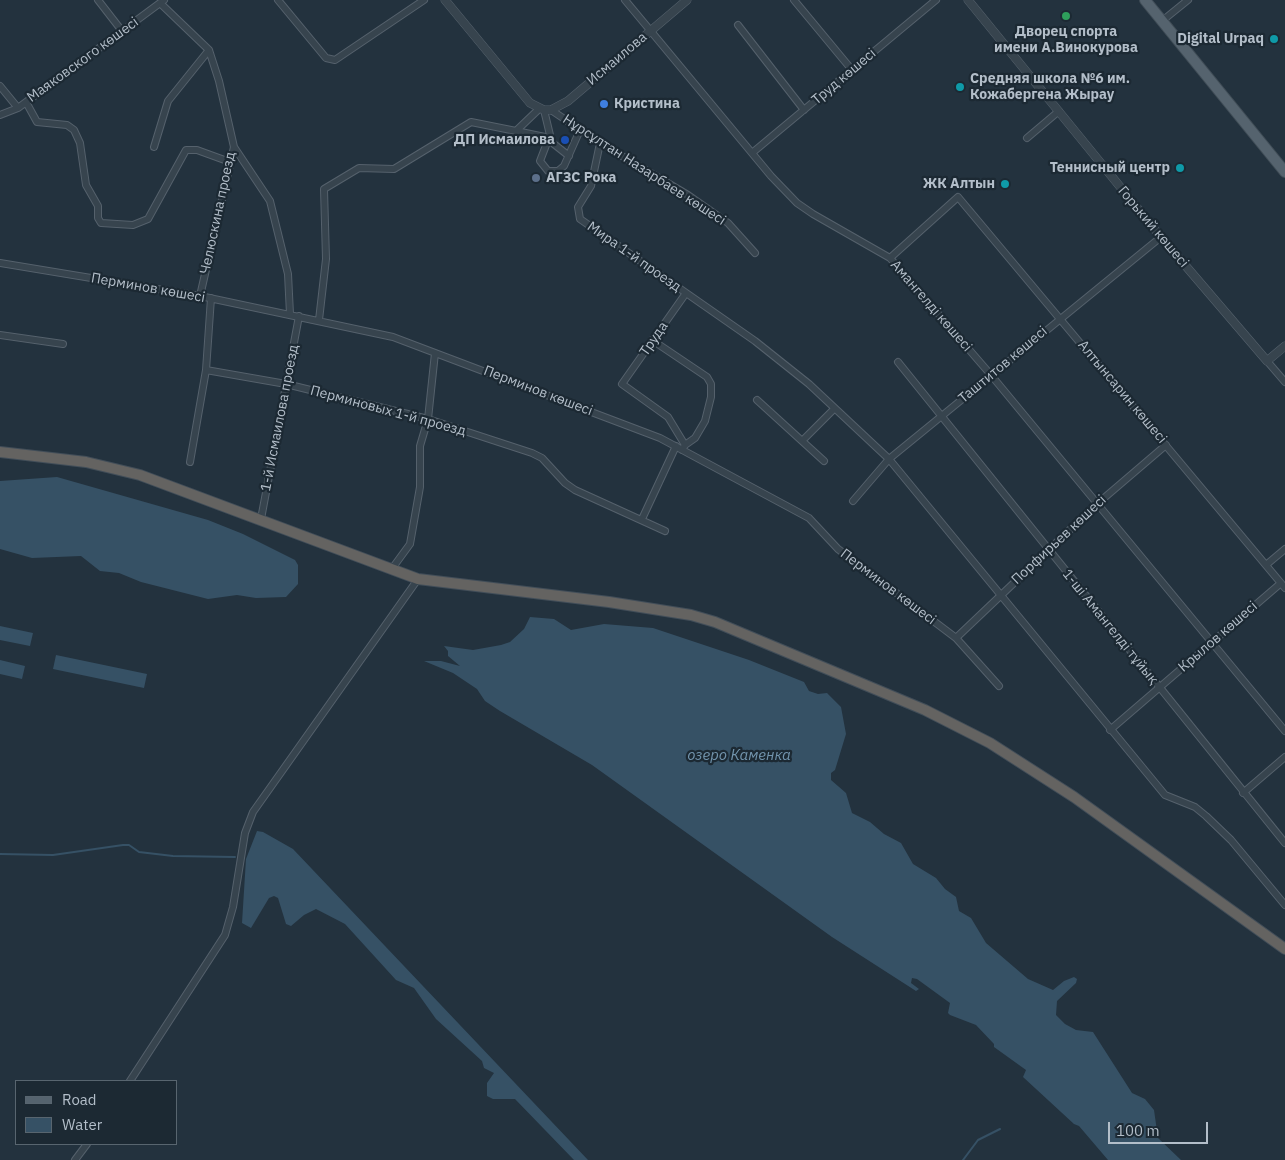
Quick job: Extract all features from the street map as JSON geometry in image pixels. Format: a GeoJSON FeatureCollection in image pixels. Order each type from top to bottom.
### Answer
{"type":"FeatureCollection","features":[{"type":"Feature","properties":{"kind":"highway"},"geometry":{"type":"LineString","coordinates":[[0,452],[49,456],[123,470],[154,479],[391,571],[418,579],[609,602],[691,615],[715,622],[813,661],[925,710],[990,743],[1074,797],[1285,949]]}},
{"type":"Feature","properties":{"kind":"main road"},"geometry":{"type":"LineString","coordinates":[[1145,0],[1285,172]]}},
{"type":"Feature","properties":{"kind":"street"},"geometry":{"type":"LineString","coordinates":[[98,0],[122,31]]}},
{"type":"Feature","properties":{"kind":"street"},"geometry":{"type":"LineString","coordinates":[[278,0],[326,58],[330,60],[339,59],[424,0]]}},
{"type":"Feature","properties":{"kind":"street","name":"Нұрсұлтан Назарбаев көшесі"},"geometry":{"type":"LineString","coordinates":[[445,0],[530,103],[580,130],[688,195],[728,223],[755,253]]}},
{"type":"Feature","properties":{"kind":"street","name":"Амангелді көшесі"},"geometry":{"type":"LineString","coordinates":[[625,0],[752,154],[804,209],[890,258],[991,375],[1285,731]]}},
{"type":"Feature","properties":{"kind":"street","name":"Исмаилова"},"geometry":{"type":"LineString","coordinates":[[545,110],[568,101],[687,0]]}},
{"type":"Feature","properties":{"kind":"street"},"geometry":{"type":"LineString","coordinates":[[794,0],[852,70]]}},
{"type":"Feature","properties":{"kind":"street","name":"Труд көшесі"},"geometry":{"type":"LineString","coordinates":[[752,154],[936,0]]}},
{"type":"Feature","properties":{"kind":"street","name":"Горький көшесі"},"geometry":{"type":"LineString","coordinates":[[968,0],[1161,237],[1285,382]]}},
{"type":"Feature","properties":{"kind":"street"},"geometry":{"type":"LineString","coordinates":[[1162,21],[1188,0]]}},
{"type":"Feature","properties":{"kind":"street","name":"Маяковского көшесі"},"geometry":{"type":"LineString","coordinates":[[0,115],[18,108],[162,1]]}},
{"type":"Feature","properties":{"kind":"street","name":"Челюскина проезд"},"geometry":{"type":"LineString","coordinates":[[162,1],[209,50],[219,81],[234,147],[200,296]]}},
{"type":"Feature","properties":{"kind":"street"},"geometry":{"type":"LineString","coordinates":[[738,26],[804,110]]}},
{"type":"Feature","properties":{"kind":"street"},"geometry":{"type":"LineString","coordinates":[[154,147],[168,101],[209,50]]}},
{"type":"Feature","properties":{"kind":"street"},"geometry":{"type":"LineString","coordinates":[[0,86],[18,108]]}},
{"type":"Feature","properties":{"kind":"street"},"geometry":{"type":"LineString","coordinates":[[26,102],[37,122],[67,125],[74,130],[80,143],[86,185],[98,206],[98,218],[101,223],[133,225],[148,219],[186,150],[197,150],[230,162]]}},
{"type":"Feature","properties":{"kind":"street"},"geometry":{"type":"LineString","coordinates":[[516,131],[545,110],[550,130],[550,140],[541,156],[544,168],[548,171],[558,171],[564,166],[580,130]]}},
{"type":"Feature","properties":{"kind":"street"},"geometry":{"type":"LineString","coordinates":[[1027,138],[1059,111]]}},
{"type":"Feature","properties":{"kind":"street"},"geometry":{"type":"LineString","coordinates":[[319,320],[326,259],[323,190],[359,168],[394,170],[471,122],[539,135],[550,140],[569,156]]}},
{"type":"Feature","properties":{"kind":"street","name":"Мира 1-й проезд"},"geometry":{"type":"LineString","coordinates":[[600,143],[591,186],[579,204],[579,217],[755,341],[808,384],[834,409]]}},
{"type":"Feature","properties":{"kind":"street"},"geometry":{"type":"LineString","coordinates":[[234,147],[270,203],[288,274],[290,314]]}},
{"type":"Feature","properties":{"kind":"street","name":"Алтынсарин көшесі"},"geometry":{"type":"LineString","coordinates":[[890,258],[958,197],[1283,586]]}},
{"type":"Feature","properties":{"kind":"street","name":"Таштитов көшесі"},"geometry":{"type":"LineString","coordinates":[[853,501],[889,459],[1161,237]]}},
{"type":"Feature","properties":{"kind":"street","name":"Перминов көшесі"},"geometry":{"type":"LineString","coordinates":[[0,263],[211,298],[393,337],[564,400],[681,447],[810,518],[838,549],[956,638],[999,686]]}},
{"type":"Feature","properties":{"kind":"street","name":"Труда"},"geometry":{"type":"LineString","coordinates":[[681,447],[666,415],[622,384],[686,294]]}},
{"type":"Feature","properties":{"kind":"street"},"geometry":{"type":"LineString","coordinates":[[190,462],[206,370],[211,298]]}},
{"type":"Feature","properties":{"kind":"street","name":"1-й Исмаилова проезд"},"geometry":{"type":"LineString","coordinates":[[261,520],[299,316]]}},
{"type":"Feature","properties":{"kind":"street"},"geometry":{"type":"LineString","coordinates":[[0,335],[63,344]]}},
{"type":"Feature","properties":{"kind":"street"},"geometry":{"type":"LineString","coordinates":[[642,519],[681,447],[695,438],[705,421],[711,397],[711,384],[707,377],[652,340]]}},
{"type":"Feature","properties":{"kind":"street"},"geometry":{"type":"LineString","coordinates":[[1267,361],[1285,346]]}},
{"type":"Feature","properties":{"kind":"street"},"geometry":{"type":"LineString","coordinates":[[391,571],[410,544],[420,487],[420,446],[428,419],[434,352]]}},
{"type":"Feature","properties":{"kind":"street","name":"1-ші Амангелді тұйық"},"geometry":{"type":"LineString","coordinates":[[898,362],[1285,843]]}},
{"type":"Feature","properties":{"kind":"street","name":"Перминовых 1-й проезд"},"geometry":{"type":"LineString","coordinates":[[206,370],[286,384],[428,419],[538,456],[565,483],[575,490],[665,531]]}},
{"type":"Feature","properties":{"kind":"street"},"geometry":{"type":"LineString","coordinates":[[757,400],[824,461]]}},
{"type":"Feature","properties":{"kind":"street"},"geometry":{"type":"LineString","coordinates":[[802,441],[834,409],[889,459],[1165,795],[1195,807],[1231,840],[1285,904]]}},
{"type":"Feature","properties":{"kind":"street","name":"Порфирьев көшесі"},"geometry":{"type":"LineString","coordinates":[[956,638],[1096,504],[1166,445]]}},
{"type":"Feature","properties":{"kind":"street"},"geometry":{"type":"LineString","coordinates":[[1266,565],[1285,549]]}},
{"type":"Feature","properties":{"kind":"street"},"geometry":{"type":"LineString","coordinates":[[131,1080],[225,935],[233,908],[245,834],[253,812],[418,579]]}},
{"type":"Feature","properties":{"kind":"street","name":"Крылов көшесі"},"geometry":{"type":"LineString","coordinates":[[1110,730],[1211,643],[1283,586]]}},
{"type":"Feature","properties":{"kind":"street"},"geometry":{"type":"LineString","coordinates":[[1243,793],[1285,757]]}},
{"type":"Feature","properties":{"kind":"street"},"geometry":{"type":"LineString","coordinates":[[76,1160],[86,1145]]}},
{"type":"Feature","properties":{"kind":"water"},"geometry":{"type":"Polygon","coordinates":[[[57,477],[208,520],[243,534],[295,560],[298,565],[298,584],[286,597],[256,598],[237,595],[208,599],[141,582],[119,573],[100,571],[81,556],[32,558],[0,549],[0,481],[57,477]]]}},
{"type":"Feature","properties":{"kind":"water","name":"озеро Каменка"},"geometry":{"type":"Polygon","coordinates":[[[530,617],[554,619],[571,630],[604,624],[653,628],[749,660],[804,682],[809,691],[818,694],[827,693],[841,707],[846,734],[835,770],[831,773],[831,780],[846,793],[852,813],[870,822],[884,834],[901,843],[913,864],[936,878],[945,889],[956,897],[959,911],[971,918],[986,943],[1028,979],[1053,990],[1064,981],[1074,977],[1077,979],[1076,983],[1057,1001],[1056,1015],[1065,1024],[1076,1030],[1093,1032],[1132,1093],[1145,1099],[1154,1110],[1158,1138],[1181,1160],[1108,1160],[1079,1126],[1074,1124],[1023,1077],[1026,1070],[994,1047],[994,1044],[976,1025],[950,1015],[948,1013],[950,1003],[917,979],[912,978],[911,983],[919,989],[916,991],[832,937],[592,765],[500,711],[485,701],[477,689],[453,673],[424,661],[441,661],[460,666],[448,656],[448,651],[444,646],[473,650],[510,642],[524,629],[530,617]]]}},
{"type":"Feature","properties":{"kind":"water"},"geometry":{"type":"Polygon","coordinates":[[[0,626],[33,633],[30,646],[0,640],[0,626]]]}},
{"type":"Feature","properties":{"kind":"water"},"geometry":{"type":"Polygon","coordinates":[[[56,655],[147,674],[144,688],[53,669],[56,655]]]}},
{"type":"Feature","properties":{"kind":"water"},"geometry":{"type":"Polygon","coordinates":[[[0,660],[25,666],[22,679],[0,674],[0,660]]]}},
{"type":"Feature","properties":{"kind":"water"},"geometry":{"type":"Polygon","coordinates":[[[257,831],[263,832],[293,849],[588,1160],[574,1160],[515,1099],[493,1099],[487,1096],[487,1083],[494,1073],[484,1068],[482,1061],[436,1019],[414,988],[396,980],[345,924],[316,909],[304,915],[291,926],[286,924],[278,898],[274,896],[269,898],[251,928],[242,923],[246,859],[257,831]]]}},
{"type":"Feature","properties":{"kind":"waterway"},"geometry":{"type":"LineString","coordinates":[[0,854],[53,855],[129,845],[139,852],[173,856],[235,857]]}},
{"type":"Feature","properties":{"kind":"waterway"},"geometry":{"type":"LineString","coordinates":[[963,1160],[978,1140],[1000,1129]]}},
{"type":"Feature","properties":{"kind":"place","name":"Дворец спорта имени А.Винокурова"},"geometry":{"type":"Point","coordinates":[1066,16]}},
{"type":"Feature","properties":{"kind":"place","name":"Digital Urpaq"},"geometry":{"type":"Point","coordinates":[1274,39]}},
{"type":"Feature","properties":{"kind":"place","name":"Средняя школа №6 им. Кожабергена Жырау"},"geometry":{"type":"Point","coordinates":[960,87]}},
{"type":"Feature","properties":{"kind":"place","name":"Кристина"},"geometry":{"type":"Point","coordinates":[604,104]}},
{"type":"Feature","properties":{"kind":"place","name":"ДП Исмаилова"},"geometry":{"type":"Point","coordinates":[565,140]}},
{"type":"Feature","properties":{"kind":"place","name":"Теннисный центр"},"geometry":{"type":"Point","coordinates":[1180,168]}},
{"type":"Feature","properties":{"kind":"place","name":"АГЗС Рока"},"geometry":{"type":"Point","coordinates":[536,178]}},
{"type":"Feature","properties":{"kind":"place","name":"ЖК Алтын"},"geometry":{"type":"Point","coordinates":[1005,184]}}]}
